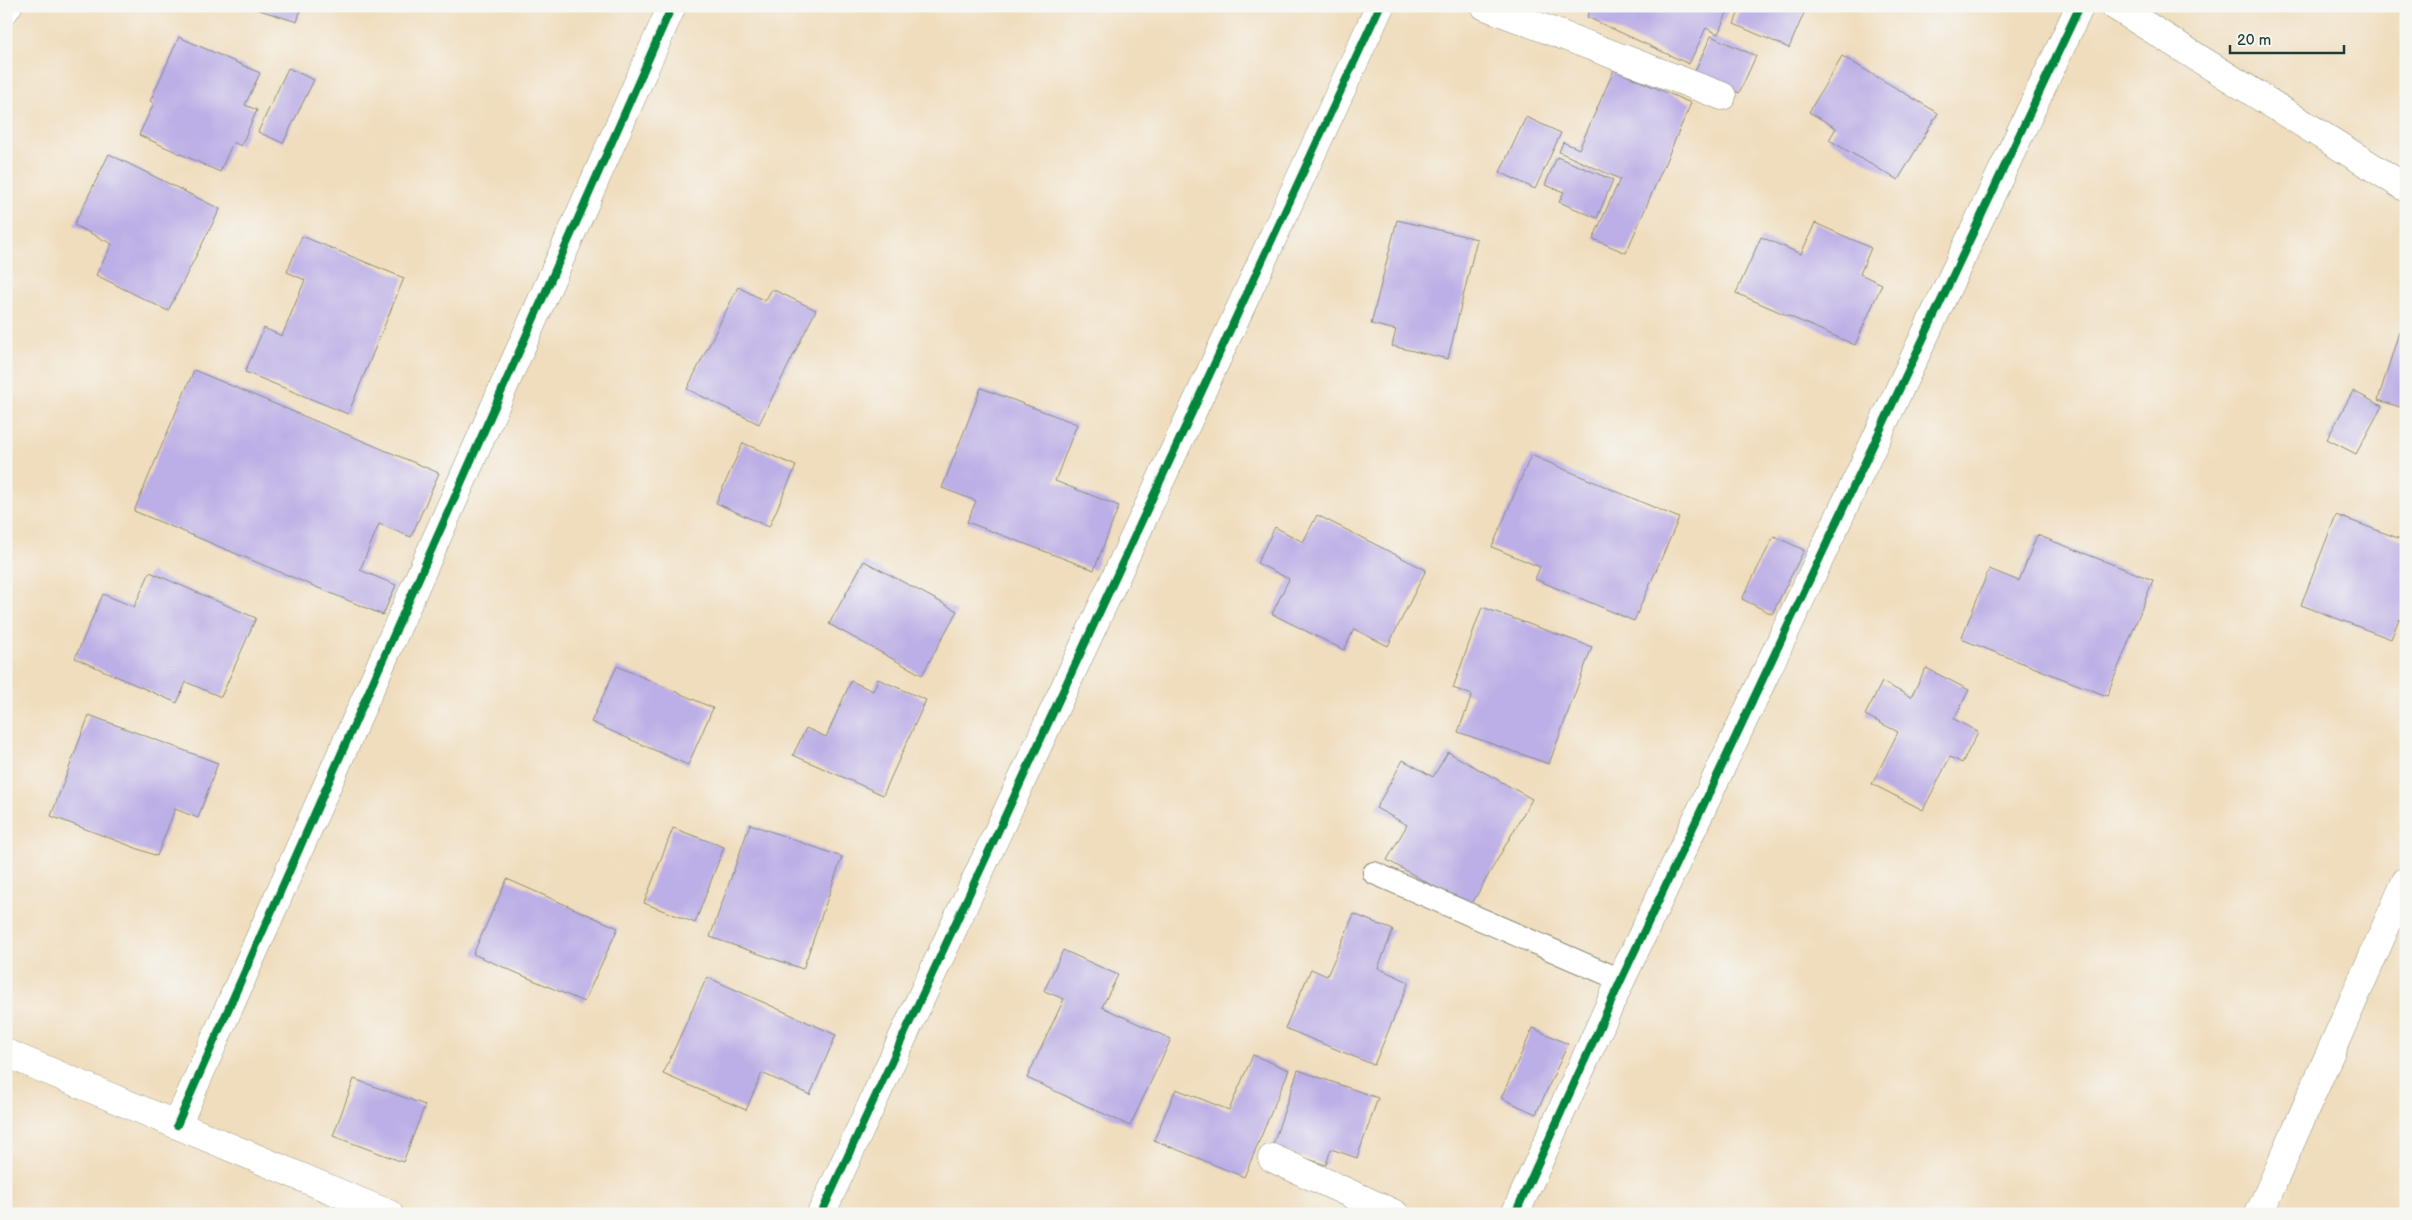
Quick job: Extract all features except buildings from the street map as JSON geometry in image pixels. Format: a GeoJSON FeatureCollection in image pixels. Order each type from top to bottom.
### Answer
{"type":"FeatureCollection","features":[{"type":"Feature","properties":{"kind":"street"},"geometry":{"type":"LineString","coordinates":[[177,1125],[672,6]]}},
{"type":"Feature","properties":{"kind":"street"},"geometry":{"type":"LineString","coordinates":[[821,1214],[1380,6]]}},
{"type":"Feature","properties":{"kind":"street"},"geometry":{"type":"LineString","coordinates":[[1485,6],[1722,96]]}},
{"type":"Feature","properties":{"kind":"street"},"geometry":{"type":"LineString","coordinates":[[1515,1214],[1621,980],[2080,6]]}},
{"type":"Feature","properties":{"kind":"street"},"geometry":{"type":"LineString","coordinates":[[2115,6],[2406,188]]}},
{"type":"Feature","properties":{"kind":"street"},"geometry":{"type":"LineString","coordinates":[[2259,1214],[2406,882]]}},
{"type":"Feature","properties":{"kind":"street"},"geometry":{"type":"LineString","coordinates":[[6,1052],[389,1214]]}},
{"type":"Feature","properties":{"kind":"street"},"geometry":{"type":"LineString","coordinates":[[1272,1158],[1395,1214]]}},
{"type":"Feature","properties":{"kind":"lane"},"geometry":{"type":"LineString","coordinates":[[1374,873],[1621,980]]}},
{"type":"Feature","properties":{"kind":"cycle path"},"geometry":{"type":"LineString","coordinates":[[177,1125],[672,6]]}},
{"type":"Feature","properties":{"kind":"cycle path"},"geometry":{"type":"LineString","coordinates":[[821,1214],[1380,6]]}},
{"type":"Feature","properties":{"kind":"cycle path"},"geometry":{"type":"LineString","coordinates":[[1515,1214],[1621,980],[2080,6]]}}]}
